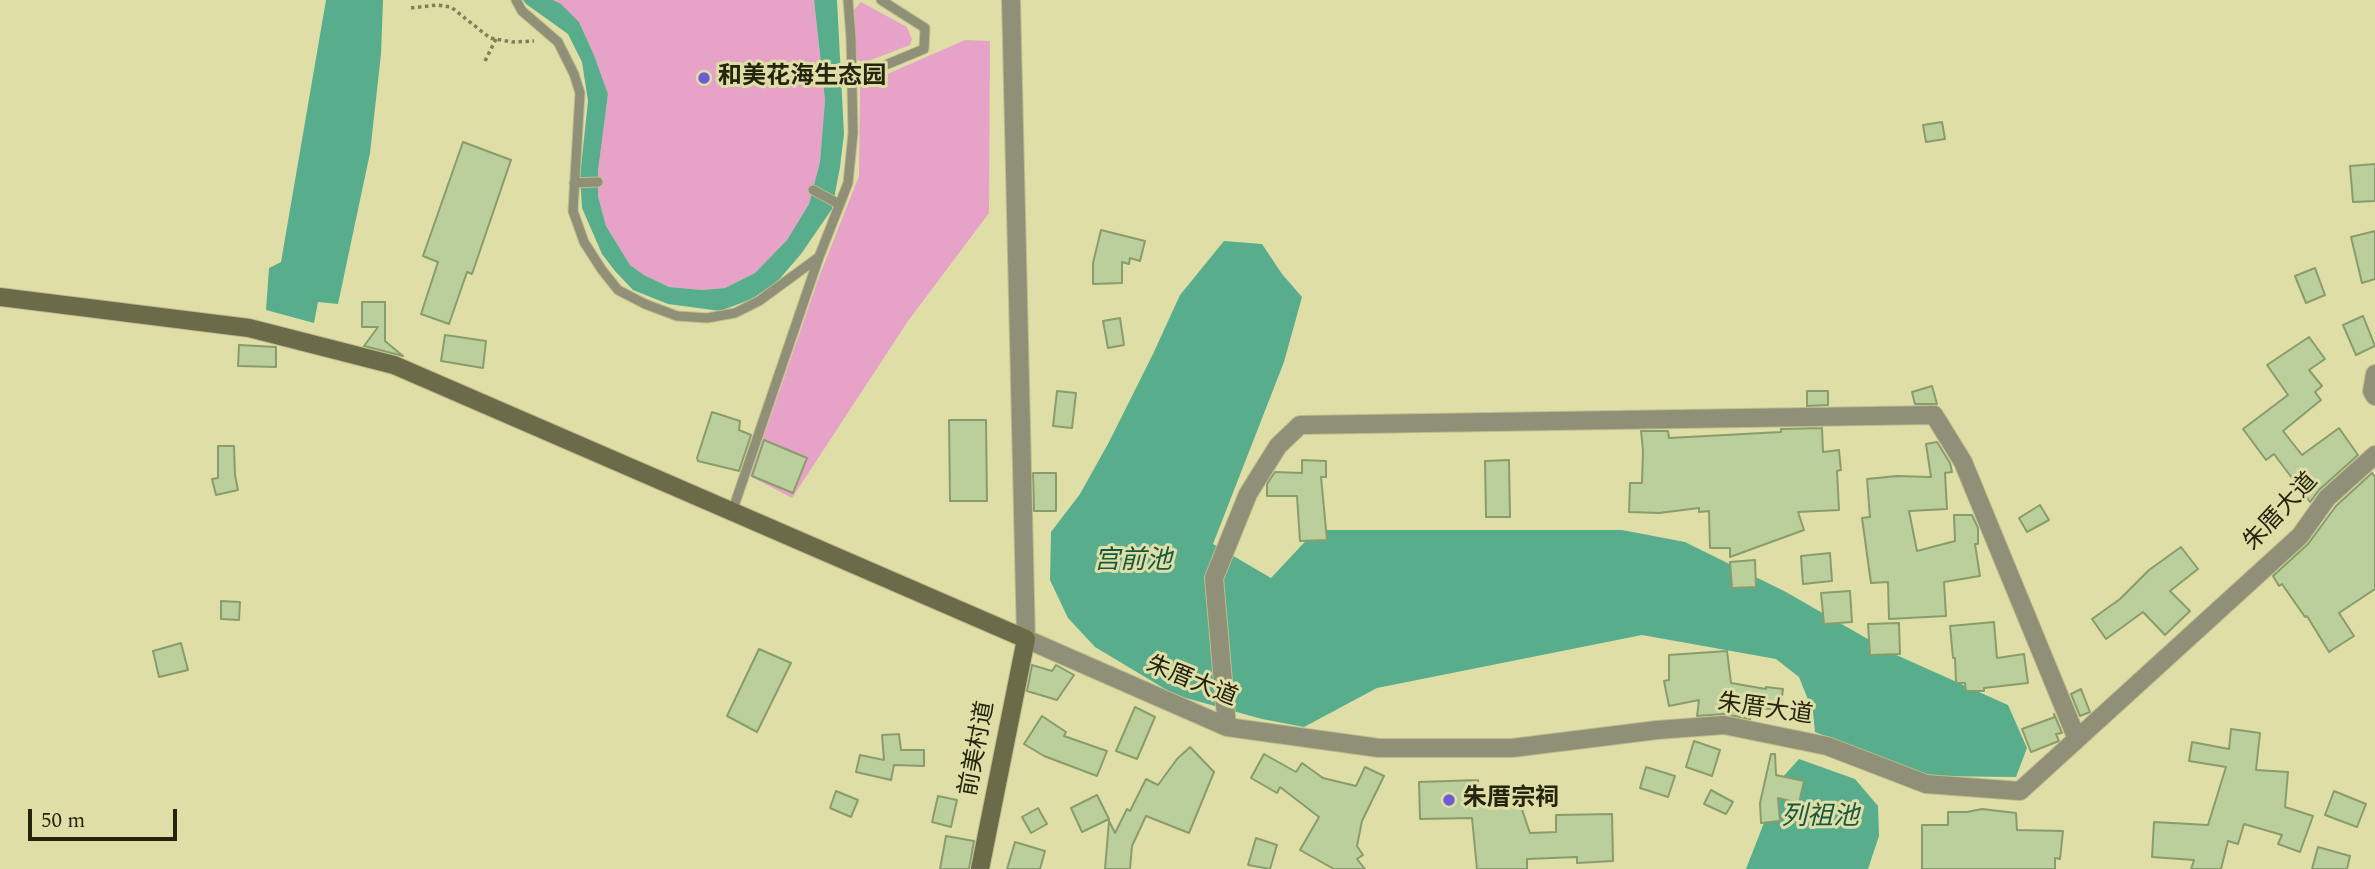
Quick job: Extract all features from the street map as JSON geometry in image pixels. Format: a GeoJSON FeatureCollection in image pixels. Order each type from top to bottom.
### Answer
{"type":"FeatureCollection","features":[{"type":"Feature","properties":{"kind":"street"},"geometry":{"type":"LineString","coordinates":[[0,298],[249,328],[394,365],[1026,639],[1011,0]]}},
{"type":"Feature","properties":{"kind":"street"},"geometry":{"type":"LineString","coordinates":[[2375,374],[2372,391],[2375,396]]}},
{"type":"Feature","properties":{"kind":"street"},"geometry":{"type":"LineString","coordinates":[[1227,727],[1214,578],[1248,494],[1278,446],[1300,425],[1934,415],[1963,463],[2077,739]]}},
{"type":"Feature","properties":{"kind":"street","name":"朱厝大道"},"geometry":{"type":"LineString","coordinates":[[1026,639],[1227,727],[1380,748],[1512,748],[1657,730],[1724,725],[1827,746],[1926,784],[2020,791],[2300,536],[2327,498],[2375,455]]}},
{"type":"Feature","properties":{"kind":"street","name":"前美村道"},"geometry":{"type":"LineString","coordinates":[[980,869],[1026,639]]}},
{"type":"Feature","properties":{"kind":"lane"},"geometry":{"type":"LineString","coordinates":[[516,0],[522,11],[558,42],[574,74],[580,93],[573,211],[584,242],[618,290],[677,316],[707,318],[735,313],[759,301],[819,257]]}},
{"type":"Feature","properties":{"kind":"lane"},"geometry":{"type":"LineString","coordinates":[[732,512],[819,257],[848,183],[853,133],[848,0]]}},
{"type":"Feature","properties":{"kind":"lane"},"geometry":{"type":"LineString","coordinates":[[852,79],[924,49],[925,28],[881,0]]}},
{"type":"Feature","properties":{"kind":"lane"},"geometry":{"type":"LineString","coordinates":[[574,183],[598,182]]}},
{"type":"Feature","properties":{"kind":"lane"},"geometry":{"type":"LineString","coordinates":[[813,190],[839,204]]}},
{"type":"Feature","properties":{"kind":"path"},"geometry":{"type":"LineString","coordinates":[[447,0],[447,7]]}},
{"type":"Feature","properties":{"kind":"path"},"geometry":{"type":"LineString","coordinates":[[411,8],[437,5],[451,7],[490,38],[512,42],[538,41]]}},
{"type":"Feature","properties":{"kind":"path"},"geometry":{"type":"LineString","coordinates":[[485,61],[496,39]]}},
{"type":"Feature","properties":{"kind":"shaded area"},"geometry":{"type":"Polygon","coordinates":[[[553,0],[814,0],[825,100],[820,162],[809,204],[787,240],[755,273],[725,288],[702,290],[669,287],[630,265],[606,226],[598,196],[598,171],[608,94],[579,22],[553,0]]]}},
{"type":"Feature","properties":{"kind":"shaded area"},"geometry":{"type":"Polygon","coordinates":[[[861,2],[907,27],[912,39],[910,45],[866,62],[855,60],[854,10],[861,2]]]}},
{"type":"Feature","properties":{"kind":"shaded area"},"geometry":{"type":"Polygon","coordinates":[[[965,40],[990,41],[989,213],[908,321],[792,498],[750,476],[819,277],[859,176],[860,86],[965,40]]]}},
{"type":"Feature","properties":{"kind":"water"},"geometry":{"type":"Polygon","coordinates":[[[326,0],[383,0],[381,54],[370,153],[338,304],[318,302],[314,323],[266,310],[269,268],[281,262],[326,0]]]}},
{"type":"Feature","properties":{"kind":"water"},"geometry":{"type":"Polygon","coordinates":[[[523,0],[553,0],[561,4],[579,22],[594,55],[608,94],[598,171],[598,196],[606,226],[630,265],[669,287],[702,290],[725,288],[755,273],[787,240],[809,204],[820,162],[825,100],[814,0],[837,0],[844,134],[832,209],[801,254],[777,282],[752,299],[720,311],[668,304],[633,290],[615,271],[602,254],[582,208],[580,176],[588,101],[582,62],[568,34],[523,0]]]}},
{"type":"Feature","properties":{"kind":"water","name":"宫前池"},"geometry":{"type":"Polygon","coordinates":[[[1224,241],[1262,244],[1282,274],[1302,297],[1284,362],[1213,544],[1271,578],[1316,530],[1622,530],[1685,542],[1786,592],[1892,653],[2008,705],[2027,748],[2016,777],[1929,776],[1815,732],[1813,712],[1799,677],[1776,659],[1642,635],[1377,688],[1304,727],[1262,719],[1175,695],[1095,647],[1068,618],[1050,580],[1051,532],[1080,494],[1109,442],[1180,295],[1224,241]]]}},
{"type":"Feature","properties":{"kind":"water","name":"列祖池"},"geometry":{"type":"Polygon","coordinates":[[[1799,759],[1855,779],[1878,806],[1879,836],[1868,869],[1746,869],[1781,779],[1799,759]]]}},
{"type":"Feature","properties":{"kind":"building"},"geometry":{"type":"Polygon","coordinates":[[[1942,122],[1945,139],[1926,142],[1923,125],[1942,122]]]}},
{"type":"Feature","properties":{"kind":"building"},"geometry":{"type":"Polygon","coordinates":[[[463,142],[511,160],[472,274],[467,272],[449,324],[421,314],[438,262],[423,256],[463,142]]]}},
{"type":"Feature","properties":{"kind":"building"},"geometry":{"type":"Polygon","coordinates":[[[2375,164],[2375,201],[2353,202],[2350,166],[2375,164]]]}},
{"type":"Feature","properties":{"kind":"building"},"geometry":{"type":"Polygon","coordinates":[[[1101,230],[1145,241],[1140,261],[1130,258],[1129,264],[1122,262],[1122,283],[1093,284],[1093,263],[1101,230]]]}},
{"type":"Feature","properties":{"kind":"building"},"geometry":{"type":"Polygon","coordinates":[[[2375,231],[2375,279],[2362,283],[2351,237],[2375,231]]]}},
{"type":"Feature","properties":{"kind":"building"},"geometry":{"type":"Polygon","coordinates":[[[2315,268],[2325,295],[2306,303],[2295,276],[2315,268]]]}},
{"type":"Feature","properties":{"kind":"building"},"geometry":{"type":"Polygon","coordinates":[[[362,302],[385,302],[385,341],[403,356],[364,346],[378,327],[362,327],[362,302]]]}},
{"type":"Feature","properties":{"kind":"building"},"geometry":{"type":"Polygon","coordinates":[[[2363,316],[2375,346],[2356,355],[2343,325],[2363,316]]]}},
{"type":"Feature","properties":{"kind":"building"},"geometry":{"type":"Polygon","coordinates":[[[1120,318],[1124,345],[1108,348],[1103,321],[1120,318]]]}},
{"type":"Feature","properties":{"kind":"building"},"geometry":{"type":"Polygon","coordinates":[[[445,335],[486,341],[483,368],[441,361],[445,335]]]}},
{"type":"Feature","properties":{"kind":"building"},"geometry":{"type":"Polygon","coordinates":[[[2309,337],[2325,359],[2309,370],[2322,386],[2315,392],[2321,400],[2283,431],[2302,455],[2339,428],[2358,455],[2319,490],[2310,502],[2274,454],[2266,460],[2243,429],[2288,395],[2267,365],[2309,337]]]}},
{"type":"Feature","properties":{"kind":"building"},"geometry":{"type":"Polygon","coordinates":[[[239,345],[276,347],[276,367],[238,366],[239,345]]]}},
{"type":"Feature","properties":{"kind":"building"},"geometry":{"type":"Polygon","coordinates":[[[1932,386],[1937,404],[1915,404],[1912,392],[1932,386]]]}},
{"type":"Feature","properties":{"kind":"building"},"geometry":{"type":"Polygon","coordinates":[[[1057,391],[1076,393],[1072,428],[1053,426],[1057,391]]]}},
{"type":"Feature","properties":{"kind":"building"},"geometry":{"type":"Polygon","coordinates":[[[1807,391],[1828,391],[1828,405],[1807,406],[1807,391]]]}},
{"type":"Feature","properties":{"kind":"building"},"geometry":{"type":"Polygon","coordinates":[[[712,412],[740,421],[739,430],[751,435],[739,471],[698,461],[712,412]]]}},
{"type":"Feature","properties":{"kind":"building"},"geometry":{"type":"Polygon","coordinates":[[[949,420],[986,420],[987,501],[950,501],[949,420]]]}},
{"type":"Feature","properties":{"kind":"building"},"geometry":{"type":"Polygon","coordinates":[[[1822,428],[1823,452],[1839,450],[1839,510],[1798,512],[1804,530],[1730,557],[1730,548],[1710,548],[1709,511],[1699,512],[1699,508],[1659,513],[1629,512],[1630,483],[1642,483],[1641,431],[1668,431],[1669,438],[1822,428]]]}},
{"type":"Feature","properties":{"kind":"building"},"geometry":{"type":"Polygon","coordinates":[[[764,440],[807,458],[793,493],[752,476],[764,440]]]}},
{"type":"Feature","properties":{"kind":"building"},"geometry":{"type":"Polygon","coordinates":[[[1937,442],[1950,463],[1952,472],[1945,473],[1947,509],[1909,511],[1917,551],[1955,541],[1954,515],[1972,515],[1978,528],[1978,544],[1975,544],[1980,576],[1944,582],[1946,616],[1889,619],[1888,582],[1871,583],[1862,518],[1870,517],[1867,479],[1931,477],[1926,444],[1937,442]]]}},
{"type":"Feature","properties":{"kind":"building"},"geometry":{"type":"Polygon","coordinates":[[[218,446],[234,446],[238,490],[216,495],[212,479],[218,478],[218,446]]]}},
{"type":"Feature","properties":{"kind":"building"},"geometry":{"type":"Polygon","coordinates":[[[1302,460],[1326,461],[1326,477],[1321,477],[1327,540],[1300,541],[1297,496],[1267,496],[1267,484],[1275,472],[1302,473],[1302,460]]]}},
{"type":"Feature","properties":{"kind":"building"},"geometry":{"type":"Polygon","coordinates":[[[1509,460],[1510,517],[1486,517],[1485,461],[1509,460]]]}},
{"type":"Feature","properties":{"kind":"building"},"geometry":{"type":"Polygon","coordinates":[[[1033,473],[1056,473],[1056,511],[1034,511],[1033,473]]]}},
{"type":"Feature","properties":{"kind":"building"},"geometry":{"type":"Polygon","coordinates":[[[2372,473],[2375,477],[2375,589],[2339,613],[2354,636],[2329,652],[2307,616],[2305,617],[2282,584],[2279,586],[2273,576],[2308,544],[2336,506],[2372,473]]]}},
{"type":"Feature","properties":{"kind":"building"},"geometry":{"type":"Polygon","coordinates":[[[2040,505],[2049,520],[2027,532],[2019,518],[2040,505]]]}},
{"type":"Feature","properties":{"kind":"building"},"geometry":{"type":"Polygon","coordinates":[[[2181,547],[2198,569],[2170,591],[2190,611],[2165,635],[2143,612],[2106,639],[2092,619],[2120,599],[2149,570],[2181,547]]]}},
{"type":"Feature","properties":{"kind":"building"},"geometry":{"type":"Polygon","coordinates":[[[1830,553],[1832,581],[1803,584],[1801,556],[1830,553]]]}},
{"type":"Feature","properties":{"kind":"building"},"geometry":{"type":"Polygon","coordinates":[[[1755,560],[1756,587],[1732,588],[1730,562],[1755,560]]]}},
{"type":"Feature","properties":{"kind":"building"},"geometry":{"type":"Polygon","coordinates":[[[1850,591],[1852,622],[1824,624],[1821,593],[1850,591]]]}},
{"type":"Feature","properties":{"kind":"building"},"geometry":{"type":"Polygon","coordinates":[[[221,601],[240,602],[239,620],[221,619],[221,601]]]}},
{"type":"Feature","properties":{"kind":"building"},"geometry":{"type":"Polygon","coordinates":[[[1994,622],[1997,658],[2024,654],[2028,683],[1984,688],[1984,691],[1966,691],[1965,683],[1956,683],[1950,626],[1994,622]]]}},
{"type":"Feature","properties":{"kind":"building"},"geometry":{"type":"Polygon","coordinates":[[[1899,623],[1900,654],[1870,655],[1868,624],[1899,623]]]}},
{"type":"Feature","properties":{"kind":"building"},"geometry":{"type":"Polygon","coordinates":[[[181,643],[188,670],[159,677],[153,651],[181,643]]]}},
{"type":"Feature","properties":{"kind":"building"},"geometry":{"type":"Polygon","coordinates":[[[759,649],[791,663],[757,732],[727,716],[759,649]]]}},
{"type":"Feature","properties":{"kind":"building"},"geometry":{"type":"Polygon","coordinates":[[[1727,651],[1731,683],[1783,689],[1780,710],[1752,707],[1750,719],[1724,714],[1697,716],[1699,700],[1669,706],[1664,681],[1669,680],[1669,655],[1727,651]]]}},
{"type":"Feature","properties":{"kind":"building"},"geometry":{"type":"Polygon","coordinates":[[[1032,665],[1052,671],[1056,665],[1074,675],[1057,700],[1027,691],[1032,665]]]}},
{"type":"Feature","properties":{"kind":"building"},"geometry":{"type":"Polygon","coordinates":[[[2081,689],[2090,712],[2080,716],[2071,694],[2081,689]]]}},
{"type":"Feature","properties":{"kind":"building"},"geometry":{"type":"Polygon","coordinates":[[[1135,707],[1155,717],[1137,759],[1116,751],[1135,707]]]}},
{"type":"Feature","properties":{"kind":"building"},"geometry":{"type":"Polygon","coordinates":[[[2054,714],[2062,733],[2056,734],[2059,741],[2031,752],[2022,729],[2055,717],[2054,714]]]}},
{"type":"Feature","properties":{"kind":"building"},"geometry":{"type":"Polygon","coordinates":[[[1042,716],[1066,732],[1064,736],[1107,751],[1097,776],[1044,756],[1024,744],[1042,716]]]}},
{"type":"Feature","properties":{"kind":"building"},"geometry":{"type":"Polygon","coordinates":[[[2231,729],[2260,733],[2256,770],[2288,772],[2285,807],[2313,816],[2300,852],[2278,844],[2282,835],[2244,824],[2238,844],[2228,841],[2221,869],[2191,869],[2194,860],[2152,857],[2154,822],[2208,825],[2226,767],[2189,761],[2192,742],[2229,749],[2231,729]]]}},
{"type":"Feature","properties":{"kind":"building"},"geometry":{"type":"Polygon","coordinates":[[[899,734],[901,750],[924,750],[924,766],[894,765],[891,780],[856,772],[860,755],[884,760],[882,735],[899,734]]]}},
{"type":"Feature","properties":{"kind":"building"},"geometry":{"type":"Polygon","coordinates":[[[1694,741],[1720,750],[1712,776],[1686,767],[1694,741]]]}},
{"type":"Feature","properties":{"kind":"building"},"geometry":{"type":"Polygon","coordinates":[[[1190,747],[1214,772],[1189,833],[1146,816],[1132,846],[1130,869],[1105,869],[1109,821],[1115,833],[1146,779],[1158,785],[1177,759],[1190,747]]]}},
{"type":"Feature","properties":{"kind":"building"},"geometry":{"type":"Polygon","coordinates":[[[1264,754],[1296,772],[1302,763],[1323,778],[1356,786],[1365,767],[1384,776],[1362,821],[1357,846],[1363,855],[1357,859],[1365,869],[1334,869],[1300,850],[1319,817],[1280,787],[1277,793],[1251,778],[1264,754]]]}},
{"type":"Feature","properties":{"kind":"building"},"geometry":{"type":"Polygon","coordinates":[[[1771,754],[1775,754],[1776,775],[1804,781],[1799,803],[1778,798],[1780,821],[1761,823],[1760,803],[1771,754]]]}},
{"type":"Feature","properties":{"kind":"building"},"geometry":{"type":"Polygon","coordinates":[[[1646,767],[1675,776],[1668,797],[1640,788],[1646,767]]]}},
{"type":"Feature","properties":{"kind":"building"},"geometry":{"type":"Polygon","coordinates":[[[1478,780],[1479,805],[1516,792],[1530,833],[1556,832],[1556,815],[1612,814],[1613,861],[1577,863],[1577,857],[1527,859],[1527,869],[1477,869],[1472,818],[1420,819],[1419,782],[1478,780]]]}},
{"type":"Feature","properties":{"kind":"building"},"geometry":{"type":"Polygon","coordinates":[[[1711,790],[1733,802],[1726,814],[1704,804],[1711,790]]]}},
{"type":"Feature","properties":{"kind":"building"},"geometry":{"type":"Polygon","coordinates":[[[836,791],[858,800],[851,817],[830,808],[836,791]]]}},
{"type":"Feature","properties":{"kind":"building"},"geometry":{"type":"Polygon","coordinates":[[[2334,791],[2366,804],[2357,827],[2325,815],[2334,791]]]}},
{"type":"Feature","properties":{"kind":"building"},"geometry":{"type":"Polygon","coordinates":[[[1097,795],[1109,819],[1082,832],[1071,808],[1097,795]]]}},
{"type":"Feature","properties":{"kind":"building"},"geometry":{"type":"Polygon","coordinates":[[[938,796],[957,800],[951,827],[932,822],[938,796]]]}},
{"type":"Feature","properties":{"kind":"building"},"geometry":{"type":"Polygon","coordinates":[[[1038,808],[1047,824],[1031,833],[1022,817],[1038,808]]]}},
{"type":"Feature","properties":{"kind":"building"},"geometry":{"type":"Polygon","coordinates":[[[1982,809],[2016,813],[2017,830],[2063,831],[2060,859],[2055,858],[2055,869],[1922,869],[1922,825],[1948,825],[1948,812],[1982,809]]]}},
{"type":"Feature","properties":{"kind":"building"},"geometry":{"type":"Polygon","coordinates":[[[946,836],[974,841],[969,869],[940,869],[946,836]]]}},
{"type":"Feature","properties":{"kind":"building"},"geometry":{"type":"Polygon","coordinates":[[[1256,838],[1277,845],[1270,869],[1248,865],[1256,838]]]}},
{"type":"Feature","properties":{"kind":"building"},"geometry":{"type":"Polygon","coordinates":[[[1015,842],[1045,851],[1040,869],[1007,869],[1015,842]]]}},
{"type":"Feature","properties":{"kind":"building"},"geometry":{"type":"Polygon","coordinates":[[[2318,847],[2350,856],[2347,869],[2312,869],[2318,847]]]}},
{"type":"Feature","properties":{"kind":"place","name":"和美花海生态园"},"geometry":{"type":"Point","coordinates":[704,78]}},
{"type":"Feature","properties":{"kind":"place","name":"朱厝宗祠"},"geometry":{"type":"Point","coordinates":[1449,800]}}]}
